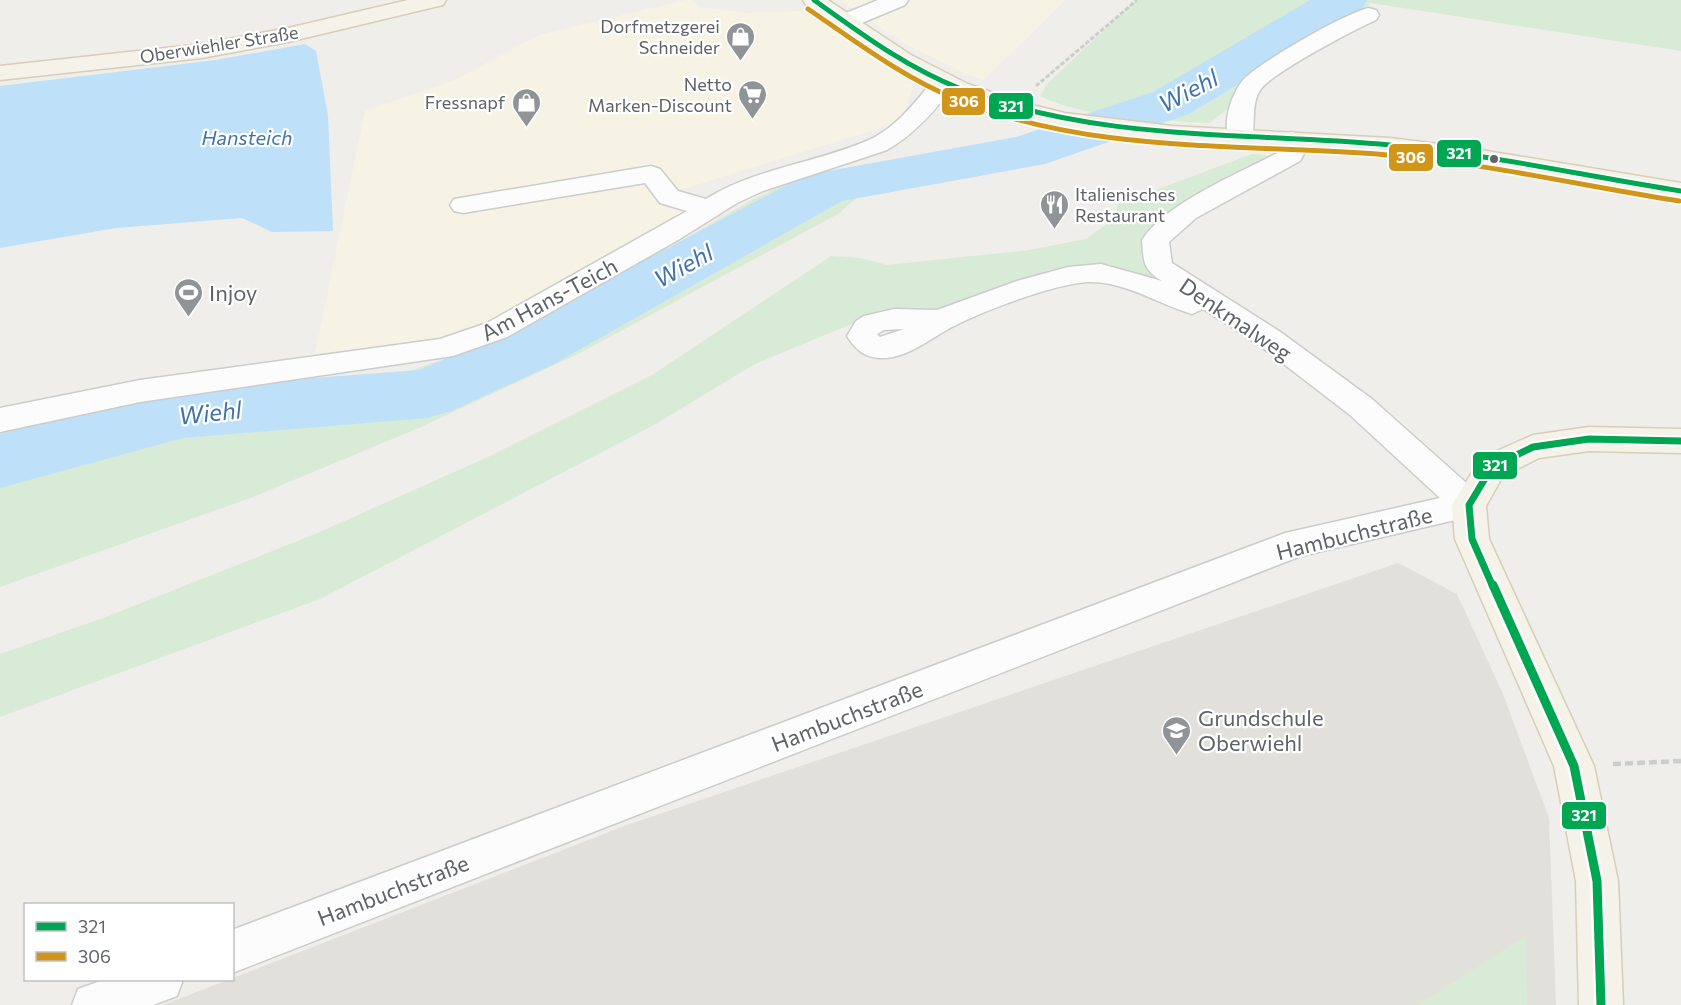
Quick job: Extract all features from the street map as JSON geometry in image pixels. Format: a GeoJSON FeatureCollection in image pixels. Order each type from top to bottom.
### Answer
{"type":"FeatureCollection","features":[{"type":"Feature","properties":{"kind":"main road","name":"Oberwiehler Straße"},"geometry":{"type":"LineString","coordinates":[[0,73],[202,51],[288,35],[435,0]]}},
{"type":"Feature","properties":{"kind":"main road"},"geometry":{"type":"LineString","coordinates":[[813,0],[884,50],[944,81],[985,98],[1057,118],[1110,128],[1158,133],[1389,145],[1471,155],[1635,185],[1681,190]]}},
{"type":"Feature","properties":{"kind":"main road"},"geometry":{"type":"LineString","coordinates":[[1601,1005],[1597,881],[1574,766],[1472,539],[1469,505],[1492,467],[1533,447],[1589,439],[1681,441]]}},
{"type":"Feature","properties":{"kind":"street"},"geometry":{"type":"LineString","coordinates":[[844,22],[897,0]]}},
{"type":"Feature","properties":{"kind":"street"},"geometry":{"type":"LineString","coordinates":[[1240,137],[1239,116],[1254,81],[1332,33],[1368,15]]}},
{"type":"Feature","properties":{"kind":"street","name":"Am Hans-Teich"},"geometry":{"type":"LineString","coordinates":[[0,420],[140,391],[443,349],[497,330],[754,185],[878,145],[894,137],[912,123],[944,81]]}},
{"type":"Feature","properties":{"kind":"street","name":"Denkmalweg"},"geometry":{"type":"LineString","coordinates":[[1291,139],[1294,150],[1291,156],[1187,212],[1155,240],[1159,267],[1269,338],[1361,408],[1469,505]]}},
{"type":"Feature","properties":{"kind":"street"},"geometry":{"type":"LineString","coordinates":[[463,205],[651,174],[669,197],[709,209]]}},
{"type":"Feature","properties":{"kind":"street"},"geometry":{"type":"LineString","coordinates":[[937,320],[1024,290],[1091,273],[1116,277],[1192,304],[1228,312]]}},
{"type":"Feature","properties":{"kind":"street","name":"Hambuchstraße"},"geometry":{"type":"LineString","coordinates":[[234,951],[1297,543],[1469,505]]}},
{"type":"Feature","properties":{"kind":"street"},"geometry":{"type":"LineString","coordinates":[[94,1005],[157,981]]}},
{"type":"Feature","properties":{"kind":"path"},"geometry":{"type":"LineString","coordinates":[[1019,108],[1051,71],[1137,0]]}},
{"type":"Feature","properties":{"kind":"path"},"geometry":{"type":"LineString","coordinates":[[1574,766],[1681,761]]}},
{"type":"Feature","properties":{"kind":"shaded area"},"geometry":{"type":"Polygon","coordinates":[[[692,0],[699,7],[747,13],[803,11],[914,85],[900,122],[683,189],[699,212],[468,337],[315,354],[365,111],[457,79],[539,35],[692,0]]]}},
{"type":"Feature","properties":{"kind":"shaded area"},"geometry":{"type":"Polygon","coordinates":[[[839,0],[1065,0],[984,80],[907,45],[839,0]]]}},
{"type":"Feature","properties":{"kind":"shaded area","name":"Grundschule Oberwiehl"},"geometry":{"type":"Polygon","coordinates":[[[1398,563],[1457,594],[1503,694],[1549,818],[1556,1005],[163,1005],[225,981],[234,981],[234,977],[627,825],[1398,563]]]}},
{"type":"Feature","properties":{"kind":"green space"},"geometry":{"type":"Polygon","coordinates":[[[1136,0],[1681,0],[1681,51],[1371,3],[1209,123],[1122,117],[1078,109],[1040,96],[1047,84],[1136,0]]]}},
{"type":"Feature","properties":{"kind":"green space"},"geometry":{"type":"Polygon","coordinates":[[[1252,154],[1266,155],[1270,159],[1153,236],[1197,298],[1099,268],[937,312],[878,313],[755,364],[654,425],[320,599],[0,717],[0,654],[106,617],[320,532],[488,457],[652,375],[831,256],[861,258],[887,265],[1029,250],[1086,239],[1114,219],[1118,204],[1252,154]]]}},
{"type":"Feature","properties":{"kind":"green space"},"geometry":{"type":"Polygon","coordinates":[[[900,161],[838,214],[578,354],[421,427],[253,497],[0,587],[0,431],[50,418],[243,389],[406,372],[525,332],[750,201],[804,175],[900,161]]]}},
{"type":"Feature","properties":{"kind":"green space"},"geometry":{"type":"Polygon","coordinates":[[[1525,936],[1527,1005],[1418,1005],[1525,936]]]}},
{"type":"Feature","properties":{"kind":"water","name":"Hansteich"},"geometry":{"type":"Polygon","coordinates":[[[305,44],[316,51],[328,115],[333,231],[272,232],[242,218],[116,228],[0,248],[0,86],[216,60],[305,44]]]}},
{"type":"Feature","properties":{"kind":"waterway","name":"Wiehl"},"geometry":{"type":"LineString","coordinates":[[0,461],[183,413],[427,394],[531,348],[826,187],[1026,152],[1171,103],[1344,0]]}},
{"type":"Feature","properties":{"kind":"transit line","name":"321"},"geometry":{"type":"LineString","coordinates":[[814,0],[885,49],[941,80],[1013,107],[1066,119],[1173,132],[1336,141],[1427,149],[1681,191]]}},
{"type":"Feature","properties":{"kind":"transit line","name":"306"},"geometry":{"type":"LineString","coordinates":[[808,9],[879,57],[936,90],[1008,117],[1060,130],[1169,144],[1333,151],[1424,159],[1679,201]]}},
{"type":"Feature","properties":{"kind":"transit line","name":"321"},"geometry":{"type":"LineString","coordinates":[[1601,1005],[1597,881],[1574,766],[1472,539],[1469,505],[1492,467],[1533,447],[1589,439],[1681,441]]}},
{"type":"Feature","properties":{"kind":"place","name":"Dorfmetzgerei Schneider"},"geometry":{"type":"Point","coordinates":[741,62]}},
{"type":"Feature","properties":{"kind":"place","name":"Netto Marken-Discount"},"geometry":{"type":"Point","coordinates":[753,120]}},
{"type":"Feature","properties":{"kind":"place","name":"Fressnapf"},"geometry":{"type":"Point","coordinates":[526,128]}},
{"type":"Feature","properties":{"kind":"place","name":"Italienisches Restaurant"},"geometry":{"type":"Point","coordinates":[1054,230]}},
{"type":"Feature","properties":{"kind":"place","name":"Injoy"},"geometry":{"type":"Point","coordinates":[188,318]}},
{"type":"Feature","properties":{"kind":"place","name":"Grundschule Oberwiehl"},"geometry":{"type":"Point","coordinates":[1177,756]}}]}
